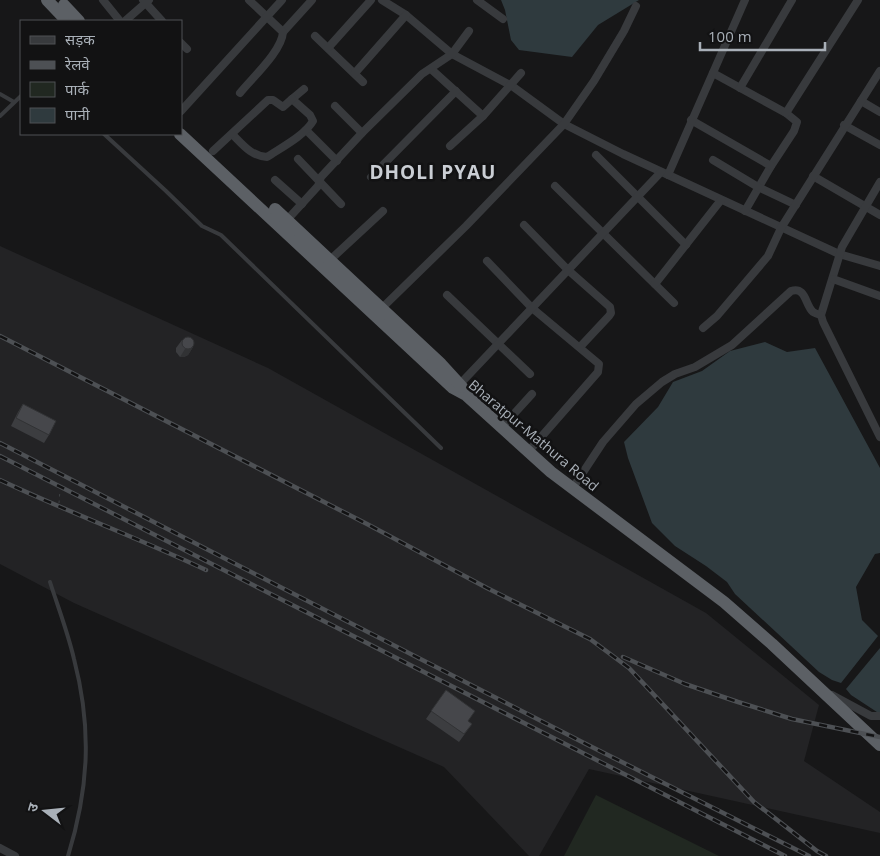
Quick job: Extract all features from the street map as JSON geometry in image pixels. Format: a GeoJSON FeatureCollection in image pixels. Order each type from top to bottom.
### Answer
{"type":"FeatureCollection","features":[{"type":"Feature","properties":{"kind":"highway"},"geometry":{"type":"LineString","coordinates":[[47,0],[66,20]]}},
{"type":"Feature","properties":{"kind":"highway"},"geometry":{"type":"LineString","coordinates":[[58,0],[78,20]]}},
{"type":"Feature","properties":{"kind":"highway","name":"Bharatpur-Mathura Road"},"geometry":{"type":"LineString","coordinates":[[182,124],[213,152],[226,170],[453,388],[466,395],[500,428],[572,489],[724,602],[880,745]]}},
{"type":"Feature","properties":{"kind":"highway","name":"Bharatpur-Mathura Road"},"geometry":{"type":"LineString","coordinates":[[181,135],[287,220],[460,384],[466,395]]}},
{"type":"Feature","properties":{"kind":"street"},"geometry":{"type":"LineString","coordinates":[[103,0],[119,20]]}},
{"type":"Feature","properties":{"kind":"street"},"geometry":{"type":"LineString","coordinates":[[249,0],[283,32]]}},
{"type":"Feature","properties":{"kind":"street"},"geometry":{"type":"LineString","coordinates":[[182,111],[282,0]]}},
{"type":"Feature","properties":{"kind":"street"},"geometry":{"type":"LineString","coordinates":[[240,92],[279,46],[283,32],[312,0]]}},
{"type":"Feature","properties":{"kind":"street"},"geometry":{"type":"LineString","coordinates":[[328,48],[371,0]]}},
{"type":"Feature","properties":{"kind":"street"},"geometry":{"type":"LineString","coordinates":[[382,0],[406,15],[452,54],[512,86],[564,124],[781,228],[839,254],[880,266]]}},
{"type":"Feature","properties":{"kind":"street"},"geometry":{"type":"LineString","coordinates":[[477,0],[503,19]]}},
{"type":"Feature","properties":{"kind":"street"},"geometry":{"type":"LineString","coordinates":[[460,384],[637,197],[664,173],[691,120],[745,0]]}},
{"type":"Feature","properties":{"kind":"street"},"geometry":{"type":"LineString","coordinates":[[740,88],[792,0]]}},
{"type":"Feature","properties":{"kind":"street"},"geometry":{"type":"LineString","coordinates":[[786,113],[858,0]]}},
{"type":"Feature","properties":{"kind":"street"},"geometry":{"type":"LineString","coordinates":[[126,20],[146,1],[161,20]]}},
{"type":"Feature","properties":{"kind":"street"},"geometry":{"type":"LineString","coordinates":[[382,308],[466,226],[564,124],[594,81],[624,31],[636,6]]}},
{"type":"Feature","properties":{"kind":"street"},"geometry":{"type":"LineString","coordinates":[[355,73],[406,15]]}},
{"type":"Feature","properties":{"kind":"street"},"geometry":{"type":"LineString","coordinates":[[287,220],[318,186],[321,177],[362,133],[422,74],[452,54],[469,31]]}},
{"type":"Feature","properties":{"kind":"street"},"geometry":{"type":"LineString","coordinates":[[315,36],[363,82]]}},
{"type":"Feature","properties":{"kind":"street"},"geometry":{"type":"LineString","coordinates":[[182,44],[187,49]]}},
{"type":"Feature","properties":{"kind":"street"},"geometry":{"type":"LineString","coordinates":[[431,69],[483,116]]}},
{"type":"Feature","properties":{"kind":"street"},"geometry":{"type":"LineString","coordinates":[[703,328],[717,316],[768,256],[781,228],[844,125],[880,71]]}},
{"type":"Feature","properties":{"kind":"street"},"geometry":{"type":"LineString","coordinates":[[450,146],[483,116],[512,86],[521,73]]}},
{"type":"Feature","properties":{"kind":"street"},"geometry":{"type":"LineString","coordinates":[[713,73],[786,113],[797,122],[797,126],[745,211]]}},
{"type":"Feature","properties":{"kind":"street"},"geometry":{"type":"LineString","coordinates":[[213,152],[268,100],[272,100],[283,107],[304,89]]}},
{"type":"Feature","properties":{"kind":"street"},"geometry":{"type":"LineString","coordinates":[[371,177],[456,92]]}},
{"type":"Feature","properties":{"kind":"street"},"geometry":{"type":"LineString","coordinates":[[232,134],[250,152],[260,157],[267,157],[306,130],[313,121],[292,99]]}},
{"type":"Feature","properties":{"kind":"street"},"geometry":{"type":"LineString","coordinates":[[861,101],[880,112]]}},
{"type":"Feature","properties":{"kind":"street"},"geometry":{"type":"LineString","coordinates":[[335,106],[362,133]]}},
{"type":"Feature","properties":{"kind":"street"},"geometry":{"type":"LineString","coordinates":[[691,120],[771,166]]}},
{"type":"Feature","properties":{"kind":"street"},"geometry":{"type":"LineString","coordinates":[[844,125],[880,145]]}},
{"type":"Feature","properties":{"kind":"street"},"geometry":{"type":"LineString","coordinates":[[306,130],[337,161]]}},
{"type":"Feature","properties":{"kind":"street"},"geometry":{"type":"LineString","coordinates":[[596,155],[686,245]]}},
{"type":"Feature","properties":{"kind":"street"},"geometry":{"type":"LineString","coordinates":[[298,159],[342,204]]}},
{"type":"Feature","properties":{"kind":"street"},"geometry":{"type":"LineString","coordinates":[[713,160],[758,187],[796,205]]}},
{"type":"Feature","properties":{"kind":"street"},"geometry":{"type":"LineString","coordinates":[[813,176],[880,215]]}},
{"type":"Feature","properties":{"kind":"street"},"geometry":{"type":"LineString","coordinates":[[276,180],[302,204]]}},
{"type":"Feature","properties":{"kind":"street"},"geometry":{"type":"LineString","coordinates":[[880,182],[845,239],[821,315],[822,322],[880,437]]}},
{"type":"Feature","properties":{"kind":"street"},"geometry":{"type":"LineString","coordinates":[[555,186],[604,232],[674,303]]}},
{"type":"Feature","properties":{"kind":"street"},"geometry":{"type":"LineString","coordinates":[[655,284],[721,200]]}},
{"type":"Feature","properties":{"kind":"street"},"geometry":{"type":"LineString","coordinates":[[330,260],[383,211]]}},
{"type":"Feature","properties":{"kind":"street"},"geometry":{"type":"LineString","coordinates":[[524,226],[568,270],[610,307],[609,316],[580,346]]}},
{"type":"Feature","properties":{"kind":"street"},"geometry":{"type":"LineString","coordinates":[[487,261],[532,308],[580,346],[599,364],[598,372],[528,452]]}},
{"type":"Feature","properties":{"kind":"street"},"geometry":{"type":"LineString","coordinates":[[833,279],[877,295],[880,305]]}},
{"type":"Feature","properties":{"kind":"street"},"geometry":{"type":"LineString","coordinates":[[572,489],[603,442],[636,404],[662,382],[675,374],[695,367],[732,345],[791,291],[801,292],[813,311],[821,315]]}},
{"type":"Feature","properties":{"kind":"street"},"geometry":{"type":"LineString","coordinates":[[447,295],[530,374]]}},
{"type":"Feature","properties":{"kind":"street"},"geometry":{"type":"LineString","coordinates":[[500,428],[532,394]]}},
{"type":"Feature","properties":{"kind":"street"},"geometry":{"type":"LineString","coordinates":[[817,687],[871,716],[880,716]]}},
{"type":"Feature","properties":{"kind":"street"},"geometry":{"type":"LineString","coordinates":[[0,848],[15,856]]}},
{"type":"Feature","properties":{"kind":"lane"},"geometry":{"type":"LineString","coordinates":[[0,94],[14,102]]}},
{"type":"Feature","properties":{"kind":"lane"},"geometry":{"type":"LineString","coordinates":[[0,116],[20,97]]}},
{"type":"Feature","properties":{"kind":"lane"},"geometry":{"type":"LineString","coordinates":[[105,135],[166,190],[202,226],[221,235],[235,248],[441,448]]}},
{"type":"Feature","properties":{"kind":"lane"},"geometry":{"type":"LineString","coordinates":[[50,582],[74,658],[85,718],[87,751],[83,791],[68,856]]}},
{"type":"Feature","properties":{"kind":"path"},"geometry":{"type":"LineString","coordinates":[[60,490],[60,503]]}},
{"type":"Feature","properties":{"kind":"shaded area"},"geometry":{"type":"Polygon","coordinates":[[[0,246],[268,368],[706,613],[819,705],[804,761],[880,812],[880,833],[589,769],[539,856],[529,856],[444,767],[74,603],[0,564],[0,246]]]}},
{"type":"Feature","properties":{"kind":"green space"},"geometry":{"type":"Polygon","coordinates":[[[596,795],[719,856],[564,856],[596,795]]]}},
{"type":"Feature","properties":{"kind":"water"},"geometry":{"type":"Polygon","coordinates":[[[501,0],[639,0],[598,25],[572,57],[519,50],[511,40],[501,0]]]}},
{"type":"Feature","properties":{"kind":"water"},"geometry":{"type":"Polygon","coordinates":[[[765,342],[787,352],[815,348],[880,468],[880,553],[875,554],[856,587],[862,620],[878,636],[841,683],[819,672],[735,594],[727,582],[675,546],[652,523],[624,442],[658,407],[673,382],[702,371],[730,351],[765,342]]]}},
{"type":"Feature","properties":{"kind":"water"},"geometry":{"type":"Polygon","coordinates":[[[880,648],[880,714],[851,695],[846,689],[880,648]]]}},
{"type":"Feature","properties":{"kind":"building"},"geometry":{"type":"Polygon","coordinates":[[[190,337],[193,338],[193,348],[186,349],[183,348],[182,341],[183,338],[190,337]]]}},
{"type":"Feature","properties":{"kind":"building"},"geometry":{"type":"Polygon","coordinates":[[[23,404],[56,421],[49,435],[16,418],[23,404]]]}},
{"type":"Feature","properties":{"kind":"building"},"geometry":{"type":"Polygon","coordinates":[[[446,690],[475,711],[468,721],[472,724],[464,734],[431,711],[446,690]]]}},
{"type":"Feature","properties":{"kind":"railway"},"geometry":{"type":"LineString","coordinates":[[0,336],[367,524],[487,588],[590,639],[629,668],[754,802],[826,856]]}},
{"type":"Feature","properties":{"kind":"railway"},"geometry":{"type":"LineString","coordinates":[[0,443],[586,744],[809,856]]}},
{"type":"Feature","properties":{"kind":"railway"},"geometry":{"type":"LineString","coordinates":[[0,456],[785,856]]}},
{"type":"Feature","properties":{"kind":"railway"},"geometry":{"type":"LineString","coordinates":[[0,480],[206,570]]}},
{"type":"Feature","properties":{"kind":"railway"},"geometry":{"type":"LineString","coordinates":[[623,657],[685,684],[792,719],[880,737]]}},
{"type":"Feature","properties":{"kind":"district","name":"DHOLI PYAU"},"geometry":{"type":"Point","coordinates":[433,172]}}]}
